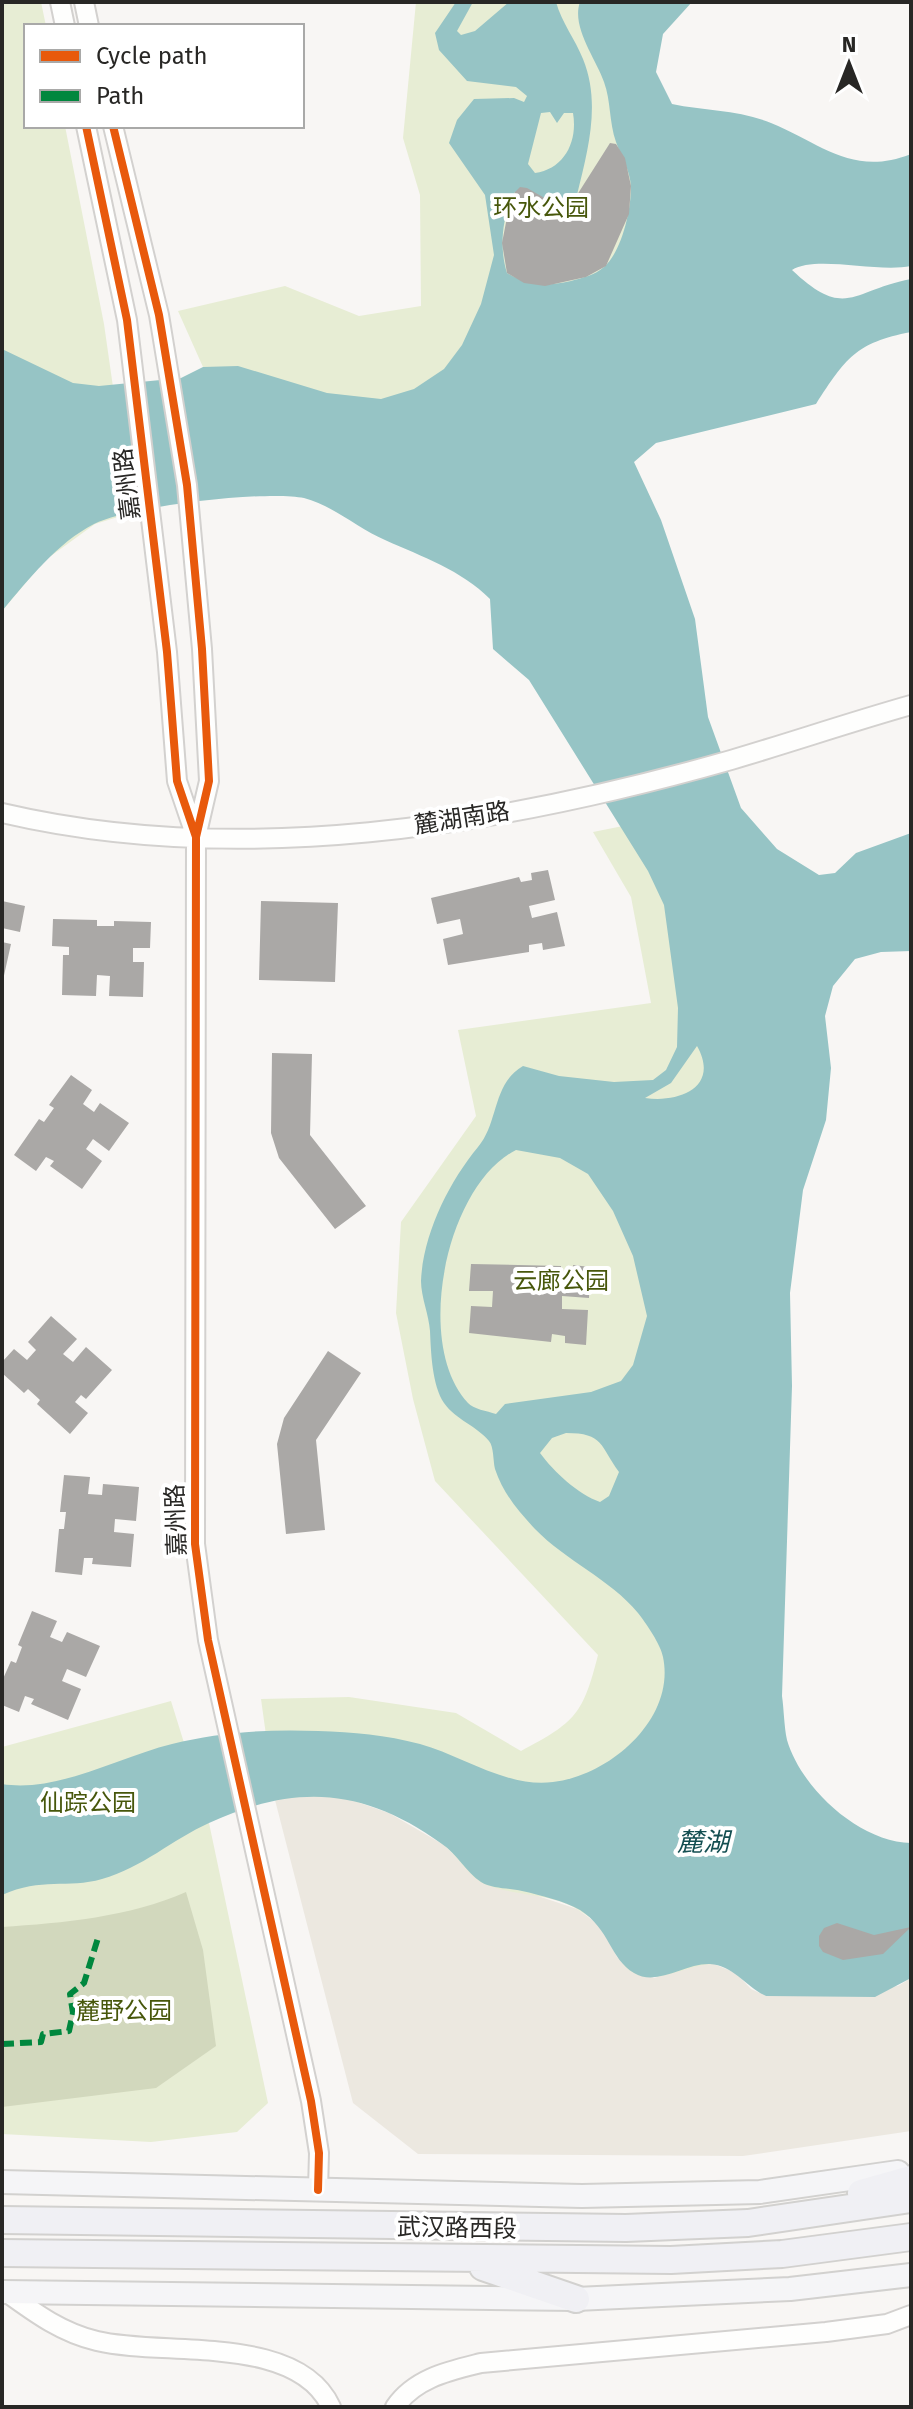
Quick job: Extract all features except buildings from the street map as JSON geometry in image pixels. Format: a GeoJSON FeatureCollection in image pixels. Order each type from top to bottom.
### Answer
{"type":"FeatureCollection","features":[{"type":"Feature","properties":{"kind":"highway"},"geometry":{"type":"LineString","coordinates":[[748,2223],[911,2179]]}},
{"type":"Feature","properties":{"kind":"highway","name":"武汉路西段"},"geometry":{"type":"LineString","coordinates":[[2,2220],[466,2229],[626,2228],[748,2223],[911,2199]]}},
{"type":"Feature","properties":{"kind":"highway","name":"武汉路西段"},"geometry":{"type":"LineString","coordinates":[[2,2253],[687,2259],[782,2254],[911,2237]]}},
{"type":"Feature","properties":{"kind":"highway"},"geometry":{"type":"LineString","coordinates":[[461,2259],[576,2299]]}},
{"type":"Feature","properties":{"kind":"main road"},"geometry":{"type":"LineString","coordinates":[[2,2182],[582,2196],[760,2192],[911,2169]]}},
{"type":"Feature","properties":{"kind":"main road"},"geometry":{"type":"LineString","coordinates":[[4,2292],[576,2299],[790,2289],[911,2275]]}},
{"type":"Feature","properties":{"kind":"street"},"geometry":{"type":"LineString","coordinates":[[60,2],[65,24]]}},
{"type":"Feature","properties":{"kind":"street"},"geometry":{"type":"LineString","coordinates":[[84,2],[89,24]]}},
{"type":"Feature","properties":{"kind":"street","name":"嘉州路"},"geometry":{"type":"LineString","coordinates":[[86,128],[127,320],[167,652],[177,781],[196,837]]}},
{"type":"Feature","properties":{"kind":"street","name":"嘉州路"},"geometry":{"type":"LineString","coordinates":[[113,128],[159,315],[187,485],[202,649],[209,781],[196,837],[195,1544],[208,1640],[311,2101],[319,2153],[318,2190]]}},
{"type":"Feature","properties":{"kind":"street","name":"麓湖南路"},"geometry":{"type":"LineString","coordinates":[[2,813],[51,824],[196,837],[352,832],[474,819],[732,759],[911,705]]}},
{"type":"Feature","properties":{"kind":"street"},"geometry":{"type":"LineString","coordinates":[[4,2292],[47,2321],[99,2342],[244,2354],[272,2360],[310,2382],[330,2404]]}},
{"type":"Feature","properties":{"kind":"street"},"geometry":{"type":"LineString","coordinates":[[397,2404],[430,2378],[481,2363],[826,2332],[887,2324],[911,2315]]}},
{"type":"Feature","properties":{"kind":"shaded area"},"geometry":{"type":"Polygon","coordinates":[[[294,1796],[340,1796],[389,1813],[444,1845],[483,1883],[523,1891],[577,1909],[602,1927],[617,1957],[654,1978],[699,1964],[714,1964],[736,1973],[751,1989],[766,1996],[898,1986],[911,1978],[911,2131],[743,2156],[418,2154],[353,2103],[275,1800],[294,1796]]]}},
{"type":"Feature","properties":{"kind":"green space"},"geometry":{"type":"Polygon","coordinates":[[[2,2],[41,2],[46,24],[24,24],[24,128],[65,128],[104,324],[131,513],[95,524],[44,561],[2,611],[2,2]]]}},
{"type":"Feature","properties":{"kind":"green space","name":"环水公园"},"geometry":{"type":"Polygon","coordinates":[[[416,2],[640,2],[668,230],[353,436],[203,367],[178,311],[285,286],[359,316],[421,306],[420,195],[403,138],[416,2]]]}},
{"type":"Feature","properties":{"kind":"green space","name":"云廊公园"},"geometry":{"type":"Polygon","coordinates":[[[703,810],[714,1964],[647,1977],[625,1966],[602,1927],[591,1918],[560,1901],[484,1884],[427,1832],[386,1811],[343,1799],[298,1797],[275,1800],[261,1699],[349,1697],[456,1713],[521,1751],[566,1723],[582,1704],[598,1655],[435,1481],[413,1399],[396,1313],[401,1222],[476,1116],[458,1030],[651,1003],[631,897],[593,832],[703,810]]]}},
{"type":"Feature","properties":{"kind":"green space","name":"麓野公园"},"geometry":{"type":"Polygon","coordinates":[[[171,1701],[209,1823],[268,2103],[237,2132],[151,2142],[2,2134],[2,1747],[171,1701]]]}},
{"type":"Feature","properties":{"kind":"green space"},"geometry":{"type":"Polygon","coordinates":[[[186,1892],[203,1950],[216,2046],[156,2088],[2,2107],[2,1927],[119,1913],[186,1892]]]}},
{"type":"Feature","properties":{"kind":"water","name":"麓湖"},"geometry":{"type":"Polygon","coordinates":[[[456,2],[473,2],[457,31],[461,35],[475,31],[509,2],[556,2],[583,59],[592,110],[577,195],[557,205],[515,192],[505,221],[503,253],[507,273],[531,283],[571,281],[600,270],[616,251],[629,207],[629,174],[614,134],[604,82],[579,22],[580,2],[692,2],[663,34],[656,72],[672,104],[759,119],[855,160],[872,162],[911,154],[911,266],[816,264],[792,270],[810,285],[838,298],[850,298],[911,279],[911,332],[864,347],[844,364],[816,404],[656,443],[634,462],[661,520],[695,619],[708,717],[741,808],[777,849],[819,875],[835,873],[856,853],[911,833],[911,951],[881,952],[855,959],[833,986],[825,1016],[831,1068],[826,1120],[803,1190],[790,1293],[792,1386],[782,1696],[785,1729],[794,1758],[805,1776],[835,1809],[872,1833],[911,1843],[911,1978],[875,1997],[766,1996],[726,1968],[710,1964],[662,1976],[643,1977],[626,1967],[598,1926],[580,1910],[544,1896],[485,1884],[447,1848],[413,1825],[357,1802],[329,1798],[301,1797],[241,1810],[209,1823],[117,1874],[89,1882],[30,1886],[2,1895],[2,1784],[23,1785],[66,1779],[190,1740],[281,1730],[344,1732],[395,1738],[436,1749],[502,1776],[536,1783],[553,1782],[596,1769],[616,1756],[649,1722],[659,1702],[664,1680],[663,1657],[653,1634],[627,1601],[560,1551],[523,1515],[498,1478],[491,1444],[444,1403],[433,1368],[421,1281],[427,1245],[448,1192],[485,1137],[506,1083],[523,1066],[559,1076],[614,1082],[653,1080],[666,1070],[677,1047],[678,1008],[664,905],[648,871],[529,680],[493,649],[490,599],[454,572],[375,535],[325,506],[304,498],[260,496],[166,506],[112,517],[94,524],[56,551],[2,611],[2,349],[73,383],[99,386],[181,378],[203,367],[238,366],[327,393],[381,399],[414,389],[444,369],[462,345],[481,304],[494,255],[485,195],[449,143],[457,120],[474,99],[514,98],[524,102],[527,96],[516,87],[467,81],[439,50],[435,33],[456,2]],[[550,112],[541,113],[528,164],[535,173],[561,160],[571,144],[574,124],[573,113],[564,113],[557,123],[550,112]],[[697,1046],[671,1083],[645,1098],[683,1095],[700,1082],[704,1072],[703,1060],[697,1046]],[[516,1150],[492,1168],[471,1196],[456,1230],[445,1268],[441,1306],[442,1344],[451,1377],[470,1405],[496,1414],[505,1404],[591,1392],[621,1381],[633,1365],[647,1316],[633,1256],[613,1211],[588,1174],[560,1158],[516,1150]],[[566,1433],[552,1438],[540,1453],[552,1468],[575,1488],[600,1502],[609,1496],[619,1472],[600,1443],[588,1435],[566,1433]]]}},
{"type":"Feature","properties":{"kind":"marked path"},"geometry":{"type":"LineString","coordinates":[[2,2044],[41,2042],[43,2034],[69,2031],[73,2013],[70,1994],[84,1983],[98,1938]]}},
{"type":"Feature","properties":{"kind":"cycle path"},"geometry":{"type":"LineString","coordinates":[[86,128],[127,320],[167,652],[177,781],[196,837],[209,781],[202,649],[187,485],[159,315],[113,128]]}},
{"type":"Feature","properties":{"kind":"cycle path"},"geometry":{"type":"LineString","coordinates":[[196,837],[195,1544],[208,1640],[311,2101],[319,2153],[318,2190]]}},
{"type":"Feature","properties":{"kind":"park label","name":"仙踪公园"},"geometry":{"type":"Point","coordinates":[88,1803]}}]}
